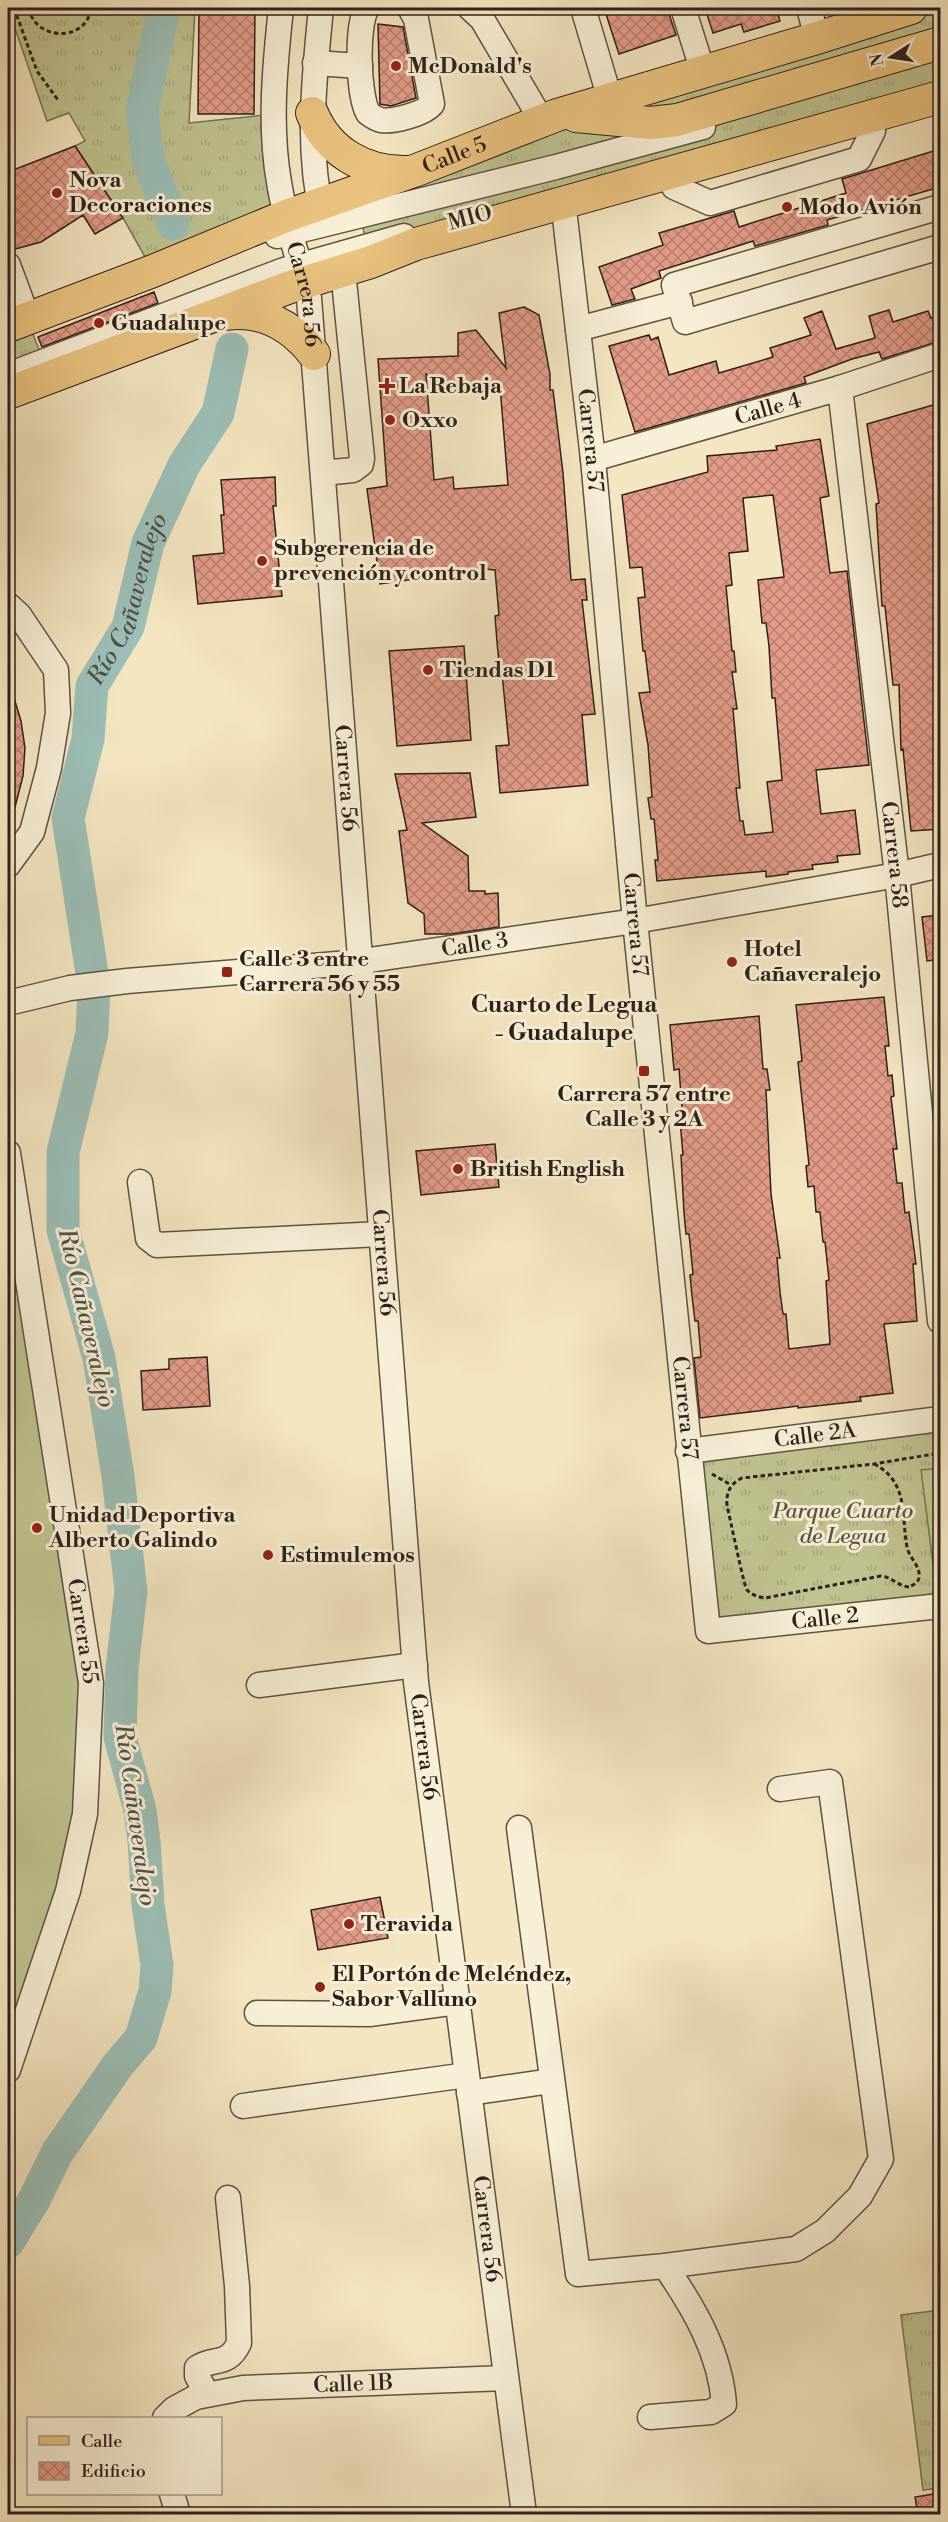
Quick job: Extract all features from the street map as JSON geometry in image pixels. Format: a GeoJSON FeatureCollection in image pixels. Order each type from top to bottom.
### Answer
{"type":"FeatureCollection","features":[{"type":"Feature","properties":{"kind":"main road","name":"Calle 5"},"geometry":{"type":"LineString","coordinates":[[14,328],[153,271],[321,214],[414,171],[550,118],[911,8]]}},
{"type":"Feature","properties":{"kind":"main road"},"geometry":{"type":"LineString","coordinates":[[550,118],[651,123],[677,120],[940,43]]}},
{"type":"Feature","properties":{"kind":"main road"},"geometry":{"type":"LineString","coordinates":[[345,266],[940,97]]}},
{"type":"Feature","properties":{"kind":"main road"},"geometry":{"type":"LineString","coordinates":[[8,393],[216,315],[303,274],[422,256],[565,218],[940,111]]}},
{"type":"Feature","properties":{"kind":"main road"},"geometry":{"type":"LineString","coordinates":[[312,113],[320,129],[332,144],[353,160],[382,170],[414,171]]}},
{"type":"Feature","properties":{"kind":"main road"},"geometry":{"type":"LineString","coordinates":[[216,315],[236,312],[267,317],[295,333],[314,359]]}},
{"type":"Feature","properties":{"kind":"street","name":"Carrera 56"},"geometry":{"type":"LineString","coordinates":[[281,8],[274,114],[279,182],[288,224],[309,298],[415,1665],[524,2514]]}},
{"type":"Feature","properties":{"kind":"street","name":"Carrera 56"},"geometry":{"type":"LineString","coordinates":[[321,8],[312,113],[314,168],[321,214],[345,266],[361,464],[353,470],[323,473]]}},
{"type":"Feature","properties":{"kind":"street"},"geometry":{"type":"LineString","coordinates":[[367,8],[363,18],[360,66],[365,107],[373,117],[392,120],[429,108],[432,99],[416,19],[410,8]]}},
{"type":"Feature","properties":{"kind":"street"},"geometry":{"type":"LineString","coordinates":[[470,8],[482,19],[550,118]]}},
{"type":"Feature","properties":{"kind":"street"},"geometry":{"type":"LineString","coordinates":[[583,8],[610,99]]}},
{"type":"Feature","properties":{"kind":"street"},"geometry":{"type":"LineString","coordinates":[[683,8],[703,72]]}},
{"type":"Feature","properties":{"kind":"street"},"geometry":{"type":"LineString","coordinates":[[809,8],[817,38]]}},
{"type":"Feature","properties":{"kind":"street","name":"MIO"},"geometry":{"type":"LineString","coordinates":[[321,214],[681,134],[940,56]]}},
{"type":"Feature","properties":{"kind":"street"},"geometry":{"type":"LineString","coordinates":[[315,63],[360,66]]}},
{"type":"Feature","properties":{"kind":"street","name":"MIO"},"geometry":{"type":"LineString","coordinates":[[345,266],[940,86]]}},
{"type":"Feature","properties":{"kind":"street"},"geometry":{"type":"LineString","coordinates":[[940,207],[674,285],[685,322],[940,247]]}},
{"type":"Feature","properties":{"kind":"street","name":"Carrera 57"},"geometry":{"type":"LineString","coordinates":[[565,218],[593,459],[635,921],[708,1631]]}},
{"type":"Feature","properties":{"kind":"street"},"geometry":{"type":"LineString","coordinates":[[8,265],[14,328]]}},
{"type":"Feature","properties":{"kind":"street"},"geometry":{"type":"LineString","coordinates":[[8,375],[303,274]]}},
{"type":"Feature","properties":{"kind":"street"},"geometry":{"type":"LineString","coordinates":[[578,329],[680,302]]}},
{"type":"Feature","properties":{"kind":"street","name":"Calle 4"},"geometry":{"type":"LineString","coordinates":[[593,459],[840,388],[940,355]]}},
{"type":"Feature","properties":{"kind":"street"},"geometry":{"type":"LineString","coordinates":[[314,359],[352,359]]}},
{"type":"Feature","properties":{"kind":"street","name":"Carrera 58"},"geometry":{"type":"LineString","coordinates":[[840,388],[897,875],[940,1321]]}},
{"type":"Feature","properties":{"kind":"street"},"geometry":{"type":"LineString","coordinates":[[8,604],[56,670],[58,713],[49,768],[32,832],[8,865]]}},
{"type":"Feature","properties":{"kind":"street","name":"Calle 3"},"geometry":{"type":"LineString","coordinates":[[9,1004],[70,988],[127,981],[360,962],[635,921],[897,875],[940,865]]}},
{"type":"Feature","properties":{"kind":"street","name":"Carrera 55"},"geometry":{"type":"LineString","coordinates":[[8,1152],[91,1683],[85,1814],[68,1891],[8,2070]]}},
{"type":"Feature","properties":{"kind":"street"},"geometry":{"type":"LineString","coordinates":[[140,1182],[148,1238],[157,1245],[381,1234]]}},
{"type":"Feature","properties":{"kind":"street","name":"Calle 2A"},"geometry":{"type":"LineString","coordinates":[[688,1451],[940,1419]]}},
{"type":"Feature","properties":{"kind":"street","name":"Calle 2"},"geometry":{"type":"LineString","coordinates":[[708,1631],[939,1606]]}},
{"type":"Feature","properties":{"kind":"street"},"geometry":{"type":"LineString","coordinates":[[259,1685],[415,1665]]}},
{"type":"Feature","properties":{"kind":"street"},"geometry":{"type":"LineString","coordinates":[[519,1828],[578,2274],[665,2266],[796,2249],[825,2231],[860,2196],[881,2159],[830,1782],[780,1789]]}},
{"type":"Feature","properties":{"kind":"street"},"geometry":{"type":"LineString","coordinates":[[258,2013],[369,2014],[457,2002]]}},
{"type":"Feature","properties":{"kind":"street"},"geometry":{"type":"LineString","coordinates":[[243,2106],[468,2084],[551,2081]]}},
{"type":"Feature","properties":{"kind":"street"},"geometry":{"type":"LineString","coordinates":[[205,2395],[197,2376],[197,2367],[223,2361],[230,2356],[239,2343],[237,2286],[228,2198]]}},
{"type":"Feature","properties":{"kind":"street"},"geometry":{"type":"LineString","coordinates":[[650,2417],[711,2412],[724,2404],[722,2378],[694,2307],[665,2266]]}},
{"type":"Feature","properties":{"kind":"street","name":"Calle 1B"},"geometry":{"type":"LineString","coordinates":[[166,2417],[174,2409],[205,2395],[243,2388],[506,2378]]}},
{"type":"Feature","properties":{"kind":"street"},"geometry":{"type":"LineString","coordinates":[[173,2495],[178,2514]]}},
{"type":"Feature","properties":{"kind":"path"},"geometry":{"type":"LineString","coordinates":[[14,8],[37,71],[58,100]]}},
{"type":"Feature","properties":{"kind":"path"},"geometry":{"type":"LineString","coordinates":[[30,8],[31,16],[36,24],[57,34],[66,34],[80,27],[86,21],[91,8]]}},
{"type":"Feature","properties":{"kind":"path"},"geometry":{"type":"LineString","coordinates":[[874,1464],[892,1477],[899,1491],[908,1549],[918,1569],[919,1578],[916,1583],[909,1587],[901,1586],[888,1576],[881,1576],[765,1598],[755,1596],[748,1591],[743,1583],[742,1568],[727,1506],[726,1495],[731,1485],[742,1478],[874,1464],[940,1454]]}},
{"type":"Feature","properties":{"kind":"green space"},"geometry":{"type":"Polygon","coordinates":[[[8,8],[195,8],[189,123],[274,114],[286,216],[153,271],[123,218],[75,146],[85,141],[69,113],[47,121],[8,8]]]}},
{"type":"Feature","properties":{"kind":"green space"},"geometry":{"type":"Polygon","coordinates":[[[911,8],[940,8],[940,86],[367,246],[355,192],[911,8]]]}},
{"type":"Feature","properties":{"kind":"green space"},"geometry":{"type":"Polygon","coordinates":[[[31,329],[43,360],[8,375],[8,339],[31,329]]]}},
{"type":"Feature","properties":{"kind":"green space","name":"Unidad Deportiva Alberto Galindo"},"geometry":{"type":"Polygon","coordinates":[[[8,1153],[91,1683],[85,1814],[8,2070],[8,1153]]]}},
{"type":"Feature","properties":{"kind":"green space","name":"Parque Cuarto de Legua"},"geometry":{"type":"Polygon","coordinates":[[[940,1419],[940,1606],[708,1631],[688,1451],[940,1419]]]}},
{"type":"Feature","properties":{"kind":"green space"},"geometry":{"type":"Polygon","coordinates":[[[940,1468],[940,1563],[933,1564],[921,1470],[940,1468]]]}},
{"type":"Feature","properties":{"kind":"green space"},"geometry":{"type":"Polygon","coordinates":[[[940,2310],[940,2488],[923,2490],[901,2315],[940,2310]]]}},
{"type":"Feature","properties":{"kind":"building"},"geometry":{"type":"Polygon","coordinates":[[[199,8],[255,8],[254,114],[198,114],[199,8]]]}},
{"type":"Feature","properties":{"kind":"building"},"geometry":{"type":"Polygon","coordinates":[[[604,8],[667,8],[676,35],[619,54],[604,8]]]}},
{"type":"Feature","properties":{"kind":"building"},"geometry":{"type":"Polygon","coordinates":[[[705,8],[776,8],[780,21],[744,32],[741,24],[713,33],[705,8]]]}},
{"type":"Feature","properties":{"kind":"building","name":"McDonald's"},"geometry":{"type":"Polygon","coordinates":[[[378,24],[403,27],[416,98],[391,106],[380,104],[378,24]]]}},
{"type":"Feature","properties":{"kind":"building","name":"Nova Decoraciones"},"geometry":{"type":"Polygon","coordinates":[[[75,146],[123,218],[95,234],[83,215],[41,242],[8,251],[8,172],[75,146]]]}},
{"type":"Feature","properties":{"kind":"building"},"geometry":{"type":"Polygon","coordinates":[[[940,149],[940,187],[827,220],[828,225],[755,246],[753,241],[659,271],[661,278],[631,289],[635,299],[612,305],[599,267],[663,245],[659,233],[734,211],[739,227],[846,193],[842,179],[940,149]]]}},
{"type":"Feature","properties":{"kind":"building"},"geometry":{"type":"Polygon","coordinates":[[[154,292],[158,303],[42,347],[38,337],[154,292]]]}},
{"type":"Feature","properties":{"kind":"building"},"geometry":{"type":"Polygon","coordinates":[[[524,307],[539,315],[550,374],[550,390],[553,390],[563,473],[571,580],[585,579],[587,600],[582,600],[595,714],[582,715],[588,785],[500,793],[496,746],[509,745],[497,642],[495,616],[499,615],[495,570],[485,569],[380,584],[367,489],[387,486],[378,359],[458,356],[458,333],[476,330],[506,368],[499,313],[524,307]],[[426,374],[434,480],[453,477],[454,489],[508,485],[500,386],[454,390],[426,374]]]}},
{"type":"Feature","properties":{"kind":"building"},"geometry":{"type":"Polygon","coordinates":[[[889,310],[893,322],[928,311],[931,318],[940,315],[940,341],[882,359],[879,352],[852,359],[804,377],[806,383],[635,432],[609,346],[649,335],[651,340],[658,337],[669,375],[716,361],[719,373],[773,357],[770,348],[811,335],[804,318],[822,311],[836,349],[875,338],[869,316],[889,310]]]}},
{"type":"Feature","properties":{"kind":"building"},"geometry":{"type":"Polygon","coordinates":[[[940,403],[940,829],[911,831],[903,749],[901,750],[899,685],[893,685],[885,606],[882,606],[876,504],[879,503],[867,424],[940,403]]]}},
{"type":"Feature","properties":{"kind":"building"},"geometry":{"type":"Polygon","coordinates":[[[820,439],[829,496],[820,498],[830,573],[847,571],[869,765],[816,770],[821,814],[855,810],[860,854],[837,856],[838,862],[812,865],[813,869],[766,877],[766,871],[657,881],[655,860],[658,860],[654,819],[651,819],[648,798],[652,797],[648,745],[639,693],[650,692],[638,598],[645,597],[642,567],[630,568],[622,495],[708,472],[707,456],[777,450],[776,446],[820,439]],[[773,495],[743,498],[748,551],[729,553],[732,585],[726,586],[736,672],[732,672],[737,709],[733,709],[740,788],[736,788],[740,821],[743,821],[745,835],[773,832],[767,782],[782,780],[775,698],[772,698],[769,646],[766,623],[762,623],[758,580],[784,577],[773,495]]]}},
{"type":"Feature","properties":{"kind":"building","name":"Subgerencia de prevención y control"},"geometry":{"type":"Polygon","coordinates":[[[275,477],[276,506],[273,506],[282,596],[198,604],[193,556],[224,553],[221,480],[275,477]]]}},
{"type":"Feature","properties":{"kind":"building"},"geometry":{"type":"Polygon","coordinates":[[[464,646],[471,740],[397,746],[389,651],[464,646]]]}},
{"type":"Feature","properties":{"kind":"building"},"geometry":{"type":"Polygon","coordinates":[[[8,688],[11,688],[21,721],[25,748],[23,776],[13,815],[8,815],[8,688]]]}},
{"type":"Feature","properties":{"kind":"building"},"geometry":{"type":"Polygon","coordinates":[[[470,773],[476,817],[422,823],[468,856],[469,891],[485,891],[485,894],[498,893],[499,927],[451,934],[425,934],[424,914],[408,903],[399,831],[407,830],[395,774],[470,773]]]}},
{"type":"Feature","properties":{"kind":"building"},"geometry":{"type":"Polygon","coordinates":[[[940,915],[940,959],[927,961],[922,917],[940,915]]]}},
{"type":"Feature","properties":{"kind":"building"},"geometry":{"type":"Polygon","coordinates":[[[884,997],[889,1046],[885,1046],[888,1076],[892,1075],[894,1096],[891,1097],[897,1149],[893,1149],[897,1183],[902,1183],[905,1213],[909,1212],[916,1264],[913,1264],[917,1321],[884,1324],[893,1393],[860,1397],[861,1401],[700,1418],[694,1358],[701,1357],[698,1321],[695,1321],[692,1296],[690,1275],[693,1274],[689,1234],[686,1234],[684,1213],[679,1109],[682,1108],[679,1069],[674,1070],[670,1025],[759,1016],[763,1069],[767,1069],[770,1090],[766,1090],[771,1194],[780,1258],[777,1258],[780,1292],[783,1314],[786,1314],[789,1349],[830,1344],[826,1281],[829,1280],[825,1242],[823,1242],[820,1212],[816,1212],[814,1186],[808,1187],[806,1166],[809,1165],[798,1062],[802,1061],[796,1005],[884,997]]]}},
{"type":"Feature","properties":{"kind":"building","name":"British English"},"geometry":{"type":"Polygon","coordinates":[[[495,1144],[499,1187],[421,1195],[416,1151],[495,1144]]]}},
{"type":"Feature","properties":{"kind":"building"},"geometry":{"type":"Polygon","coordinates":[[[207,1357],[210,1406],[143,1410],[141,1371],[169,1369],[169,1359],[207,1357]]]}},
{"type":"Feature","properties":{"kind":"building","name":"Teravida"},"geometry":{"type":"Polygon","coordinates":[[[380,1897],[388,1938],[318,1950],[311,1910],[380,1897]]]}},
{"type":"Feature","properties":{"kind":"building"},"geometry":{"type":"Polygon","coordinates":[[[940,2493],[940,2514],[918,2514],[915,2497],[940,2493]]]}},
{"type":"Feature","properties":{"kind":"waterway","name":"Río Cañaveralejo"},"geometry":{"type":"LineString","coordinates":[[164,8],[142,110],[148,158],[173,224]]}},
{"type":"Feature","properties":{"kind":"waterway","name":"Río Cañaveralejo"},"geometry":{"type":"LineString","coordinates":[[8,2242],[34,2200],[57,2153],[118,2065],[141,2038],[155,1991],[157,1965],[148,1905],[140,1810],[120,1737],[122,1668],[131,1591],[118,1476],[99,1358],[63,1230],[63,1152],[92,1033],[94,986],[68,818],[88,739],[92,686],[128,627],[148,543],[184,465],[218,413],[232,349]]}},
{"type":"Feature","properties":{"kind":"place","name":"McDonald's"},"geometry":{"type":"Point","coordinates":[396,66]}},
{"type":"Feature","properties":{"kind":"place","name":"Nova Decoraciones"},"geometry":{"type":"Point","coordinates":[57,193]}},
{"type":"Feature","properties":{"kind":"place","name":"Modo Avión"},"geometry":{"type":"Point","coordinates":[787,207]}},
{"type":"Feature","properties":{"kind":"place","name":"Guadalupe"},"geometry":{"type":"Point","coordinates":[99,323]}},
{"type":"Feature","properties":{"kind":"place","name":"La Rebaja"},"geometry":{"type":"Point","coordinates":[387,386]}},
{"type":"Feature","properties":{"kind":"place","name":"Oxxo"},"geometry":{"type":"Point","coordinates":[390,420]}},
{"type":"Feature","properties":{"kind":"place","name":"Subgerencia de prevención y control"},"geometry":{"type":"Point","coordinates":[262,561]}},
{"type":"Feature","properties":{"kind":"place","name":"Tiendas D1"},"geometry":{"type":"Point","coordinates":[428,670]}},
{"type":"Feature","properties":{"kind":"place","name":"Hotel Cañaveralejo"},"geometry":{"type":"Point","coordinates":[732,962]}},
{"type":"Feature","properties":{"kind":"place","name":"Calle 3 entre Carrera 56 y 55"},"geometry":{"type":"Point","coordinates":[227,972]}},
{"type":"Feature","properties":{"kind":"place","name":"Carrera 57 entre Calle 3 y 2A"},"geometry":{"type":"Point","coordinates":[644,1071]}},
{"type":"Feature","properties":{"kind":"place","name":"British English"},"geometry":{"type":"Point","coordinates":[458,1169]}},
{"type":"Feature","properties":{"kind":"place","name":"Unidad Deportiva Alberto Galindo"},"geometry":{"type":"Point","coordinates":[37,1528]}},
{"type":"Feature","properties":{"kind":"place","name":"Estimulemos"},"geometry":{"type":"Point","coordinates":[268,1555]}},
{"type":"Feature","properties":{"kind":"place","name":"Teravida"},"geometry":{"type":"Point","coordinates":[349,1924]}},
{"type":"Feature","properties":{"kind":"place","name":"El Portón de Meléndez, Sabor Valluno"},"geometry":{"type":"Point","coordinates":[320,1987]}},
{"type":"Feature","properties":{"kind":"district","name":"Cuarto de Legua - Guadalupe"},"geometry":{"type":"Point","coordinates":[564,1019]}}]}
